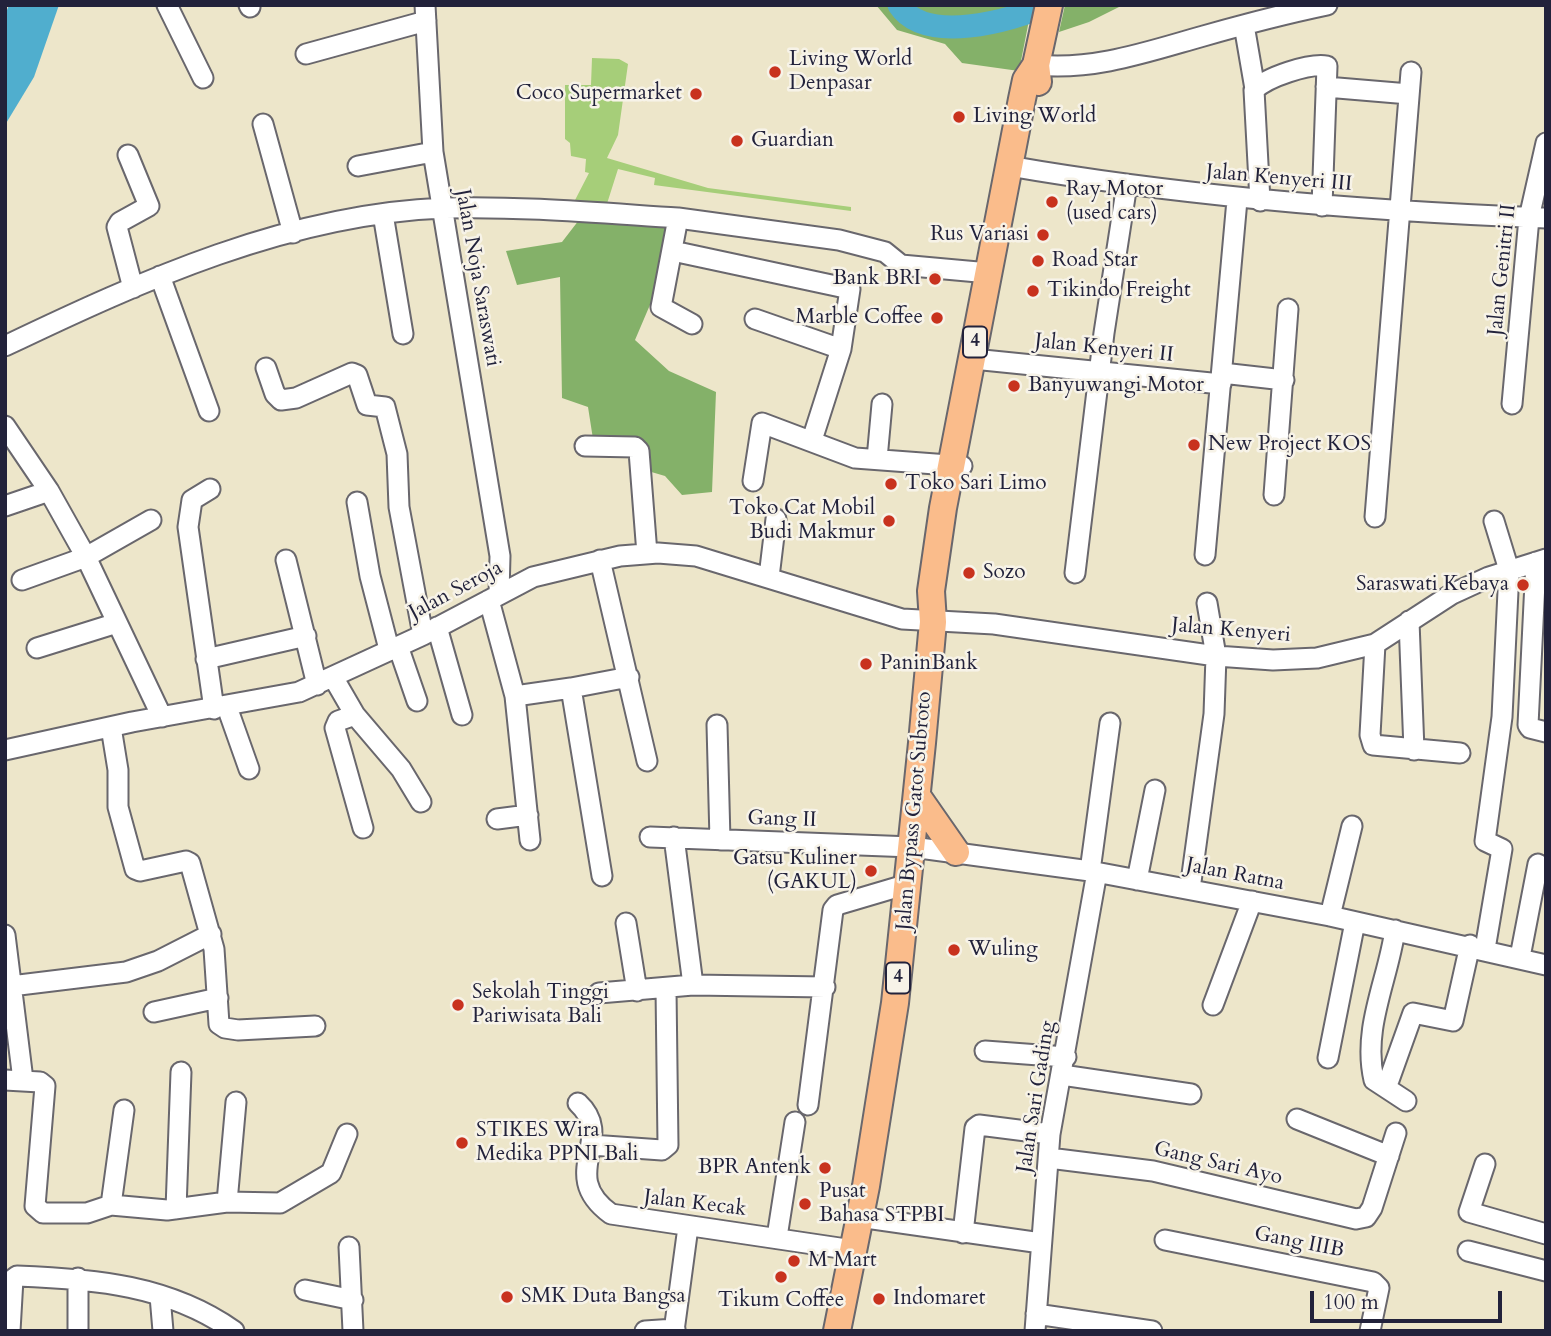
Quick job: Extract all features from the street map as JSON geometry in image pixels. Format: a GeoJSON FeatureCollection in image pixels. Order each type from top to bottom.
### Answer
{"type":"FeatureCollection","features":[{"type":"Feature","properties":{"kind":"highway","name":"Jalan Bypass Gatot Subroto"},"geometry":{"type":"LineString","coordinates":[[957,465],[983,360],[1027,80],[1038,57],[1049,5]]}},
{"type":"Feature","properties":{"kind":"highway","name":"Jalan Bypass Gatot Subroto"},"geometry":{"type":"LineString","coordinates":[[836,1331],[853,1250],[867,1218],[908,884],[917,848],[917,796],[933,622],[931,591],[957,465],[989,273],[1015,167]]}},
{"type":"Feature","properties":{"kind":"highway"},"geometry":{"type":"LineString","coordinates":[[917,796],[956,852]]}},
{"type":"Feature","properties":{"kind":"street"},"geometry":{"type":"LineString","coordinates":[[167,5],[203,78]]}},
{"type":"Feature","properties":{"kind":"street"},"geometry":{"type":"LineString","coordinates":[[1038,57],[1055,67],[1116,61],[1244,24],[1320,6]]}},
{"type":"Feature","properties":{"kind":"street"},"geometry":{"type":"LineString","coordinates":[[306,54],[425,13]]}},
{"type":"Feature","properties":{"kind":"street","name":"Jalan Noja Saraswati"},"geometry":{"type":"LineString","coordinates":[[425,13],[433,152],[500,556],[494,597],[515,696],[530,840]]}},
{"type":"Feature","properties":{"kind":"street"},"geometry":{"type":"LineString","coordinates":[[1244,24],[1255,89],[1260,201]]}},
{"type":"Feature","properties":{"kind":"street"},"geometry":{"type":"LineString","coordinates":[[1255,89],[1299,69],[1318,64],[1327,66],[1322,206]]}},
{"type":"Feature","properties":{"kind":"street"},"geometry":{"type":"LineString","coordinates":[[1375,517],[1411,72]]}},
{"type":"Feature","properties":{"kind":"street"},"geometry":{"type":"LineString","coordinates":[[1326,87],[1409,94]]}},
{"type":"Feature","properties":{"kind":"street"},"geometry":{"type":"LineString","coordinates":[[263,124],[293,233]]}},
{"type":"Feature","properties":{"kind":"street","name":"Jalan Genitri II"},"geometry":{"type":"LineString","coordinates":[[1512,404],[1546,143]]}},
{"type":"Feature","properties":{"kind":"street"},"geometry":{"type":"LineString","coordinates":[[358,166],[433,152]]}},
{"type":"Feature","properties":{"kind":"street"},"geometry":{"type":"LineString","coordinates":[[128,156],[149,206],[120,222],[117,227],[133,288]]}},
{"type":"Feature","properties":{"kind":"street","name":"Jalan Kenyeri III"},"geometry":{"type":"LineString","coordinates":[[1015,167],[1237,200],[1400,212],[1537,218]]}},
{"type":"Feature","properties":{"kind":"street"},"geometry":{"type":"LineString","coordinates":[[1075,573],[1102,372],[1104,333],[1127,184]]}},
{"type":"Feature","properties":{"kind":"street"},"geometry":{"type":"LineString","coordinates":[[1205,555],[1237,200]]}},
{"type":"Feature","properties":{"kind":"street"},"geometry":{"type":"LineString","coordinates":[[5,346],[199,260],[293,233],[383,214],[443,208],[567,211],[678,218],[839,240],[886,252],[901,265],[989,273]]}},
{"type":"Feature","properties":{"kind":"street"},"geometry":{"type":"LineString","coordinates":[[383,214],[403,334]]}},
{"type":"Feature","properties":{"kind":"street"},"geometry":{"type":"LineString","coordinates":[[678,218],[661,307],[692,324]]}},
{"type":"Feature","properties":{"kind":"street"},"geometry":{"type":"LineString","coordinates":[[682,253],[850,289],[841,349],[812,440]]}},
{"type":"Feature","properties":{"kind":"street"},"geometry":{"type":"LineString","coordinates":[[160,276],[209,411]]}},
{"type":"Feature","properties":{"kind":"street"},"geometry":{"type":"LineString","coordinates":[[1274,495],[1288,309]]}},
{"type":"Feature","properties":{"kind":"street"},"geometry":{"type":"LineString","coordinates":[[755,319],[841,349]]}},
{"type":"Feature","properties":{"kind":"street","name":"Jalan Kenyeri II"},"geometry":{"type":"LineString","coordinates":[[983,360],[1102,372],[1284,380]]}},
{"type":"Feature","properties":{"kind":"street"},"geometry":{"type":"LineString","coordinates":[[266,368],[275,394],[281,400],[296,398],[352,373],[357,375],[367,405],[385,407],[397,454],[398,507],[430,631],[461,715]]}},
{"type":"Feature","properties":{"kind":"street"},"geometry":{"type":"LineString","coordinates":[[877,459],[882,404]]}},
{"type":"Feature","properties":{"kind":"street"},"geometry":{"type":"LineString","coordinates":[[753,481],[759,426],[765,423],[855,458],[957,465]]}},
{"type":"Feature","properties":{"kind":"street"},"geometry":{"type":"LineString","coordinates":[[5,426],[49,491],[86,557],[162,717]]}},
{"type":"Feature","properties":{"kind":"street"},"geometry":{"type":"LineString","coordinates":[[585,446],[635,447],[639,451],[647,554]]}},
{"type":"Feature","properties":{"kind":"street"},"geometry":{"type":"LineString","coordinates":[[209,489],[192,500],[188,527],[206,659],[221,708],[249,769]]}},
{"type":"Feature","properties":{"kind":"street"},"geometry":{"type":"LineString","coordinates":[[5,506],[49,491]]}},
{"type":"Feature","properties":{"kind":"street"},"geometry":{"type":"LineString","coordinates":[[357,502],[370,576],[394,647],[417,701]]}},
{"type":"Feature","properties":{"kind":"street"},"geometry":{"type":"LineString","coordinates":[[769,577],[776,519]]}},
{"type":"Feature","properties":{"kind":"street"},"geometry":{"type":"LineString","coordinates":[[22,580],[86,557],[151,520]]}},
{"type":"Feature","properties":{"kind":"street"},"geometry":{"type":"LineString","coordinates":[[1389,1080],[1413,1013],[1450,1021],[1456,1012],[1478,947],[1502,849],[1485,841],[1503,709],[1509,570],[1494,521]]}},
{"type":"Feature","properties":{"kind":"street","name":"Jalan Seroja"},"geometry":{"type":"LineString","coordinates":[[5,750],[299,692],[430,631],[519,583],[600,560],[647,554],[696,556],[893,617],[933,622]]}},
{"type":"Feature","properties":{"kind":"street","name":"Jalan Noja Saraswati"},"geometry":{"type":"LineString","coordinates":[[500,556],[519,583]]}},
{"type":"Feature","properties":{"kind":"street"},"geometry":{"type":"LineString","coordinates":[[286,560],[306,636],[325,681],[401,769],[421,802]]}},
{"type":"Feature","properties":{"kind":"street"},"geometry":{"type":"LineString","coordinates":[[600,560],[647,761]]}},
{"type":"Feature","properties":{"kind":"street"},"geometry":{"type":"LineString","coordinates":[[1541,561],[1528,725],[1546,732]]}},
{"type":"Feature","properties":{"kind":"street","name":"Jalan Kenyeri"},"geometry":{"type":"LineString","coordinates":[[933,622],[994,624],[1216,656],[1273,660],[1313,659],[1375,643],[1452,594],[1509,570],[1541,561]]}},
{"type":"Feature","properties":{"kind":"street"},"geometry":{"type":"LineString","coordinates":[[1191,889],[1208,774],[1216,656],[1207,603]]}},
{"type":"Feature","properties":{"kind":"street"},"geometry":{"type":"LineString","coordinates":[[1409,621],[1414,750]]}},
{"type":"Feature","properties":{"kind":"street"},"geometry":{"type":"LineString","coordinates":[[37,648],[117,623]]}},
{"type":"Feature","properties":{"kind":"street"},"geometry":{"type":"LineString","coordinates":[[206,659],[306,636]]}},
{"type":"Feature","properties":{"kind":"street"},"geometry":{"type":"LineString","coordinates":[[1375,643],[1371,742],[1377,747],[1460,753]]}},
{"type":"Feature","properties":{"kind":"street"},"geometry":{"type":"LineString","coordinates":[[515,696],[629,677]]}},
{"type":"Feature","properties":{"kind":"street"},"geometry":{"type":"LineString","coordinates":[[571,688],[602,876]]}},
{"type":"Feature","properties":{"kind":"street"},"geometry":{"type":"LineString","coordinates":[[355,715],[338,721],[335,728],[363,828]]}},
{"type":"Feature","properties":{"kind":"street","name":"Jalan Sari Gading"},"geometry":{"type":"LineString","coordinates":[[1035,1323],[1050,1134],[1064,1066],[1093,872],[1110,723]]}},
{"type":"Feature","properties":{"kind":"street"},"geometry":{"type":"LineString","coordinates":[[718,725],[720,840]]}},
{"type":"Feature","properties":{"kind":"street"},"geometry":{"type":"LineString","coordinates":[[111,727],[118,770],[118,807],[135,869],[140,872],[190,863],[211,934],[218,974],[217,1021],[225,1028],[315,1026]]}},
{"type":"Feature","properties":{"kind":"street"},"geometry":{"type":"LineString","coordinates":[[1137,880],[1156,790]]}},
{"type":"Feature","properties":{"kind":"street"},"geometry":{"type":"LineString","coordinates":[[497,819],[528,815]]}},
{"type":"Feature","properties":{"kind":"street"},"geometry":{"type":"LineString","coordinates":[[1330,916],[1352,826]]}},
{"type":"Feature","properties":{"kind":"street","name":"Gang II"},"geometry":{"type":"LineString","coordinates":[[650,837],[917,848]]}},
{"type":"Feature","properties":{"kind":"street"},"geometry":{"type":"LineString","coordinates":[[674,837],[693,985]]}},
{"type":"Feature","properties":{"kind":"street","name":"Jalan Ratna"},"geometry":{"type":"LineString","coordinates":[[917,848],[1093,872],[1191,889],[1478,947],[1546,965]]}},
{"type":"Feature","properties":{"kind":"street"},"geometry":{"type":"LineString","coordinates":[[1520,957],[1538,863]]}},
{"type":"Feature","properties":{"kind":"street"},"geometry":{"type":"LineString","coordinates":[[808,1105],[834,907],[908,884]]}},
{"type":"Feature","properties":{"kind":"street"},"geometry":{"type":"LineString","coordinates":[[1213,1005],[1252,901]]}},
{"type":"Feature","properties":{"kind":"street"},"geometry":{"type":"LineString","coordinates":[[1328,1058],[1355,922]]}},
{"type":"Feature","properties":{"kind":"street"},"geometry":{"type":"LineString","coordinates":[[625,923],[637,991]]}},
{"type":"Feature","properties":{"kind":"street"},"geometry":{"type":"LineString","coordinates":[[1395,930],[1389,970],[1376,1004],[1370,1064],[1374,1080],[1406,1101]]}},
{"type":"Feature","properties":{"kind":"street"},"geometry":{"type":"LineString","coordinates":[[11,986],[126,972],[211,934]]}},
{"type":"Feature","properties":{"kind":"street"},"geometry":{"type":"LineString","coordinates":[[5,935],[11,986],[10,1025],[14,1080],[43,1084],[36,1208],[43,1213],[87,1213],[111,1205],[176,1209],[227,1202],[280,1203],[331,1174],[347,1134]]}},
{"type":"Feature","properties":{"kind":"street"},"geometry":{"type":"LineString","coordinates":[[599,993],[693,985],[825,987]]}},
{"type":"Feature","properties":{"kind":"street"},"geometry":{"type":"LineString","coordinates":[[591,1146],[662,1150],[668,1145],[667,989]]}},
{"type":"Feature","properties":{"kind":"street"},"geometry":{"type":"LineString","coordinates":[[154,1012],[218,998]]}},
{"type":"Feature","properties":{"kind":"street"},"geometry":{"type":"LineString","coordinates":[[985,1051],[1191,1094]]}},
{"type":"Feature","properties":{"kind":"street"},"geometry":{"type":"LineString","coordinates":[[176,1209],[181,1072]]}},
{"type":"Feature","properties":{"kind":"street"},"geometry":{"type":"LineString","coordinates":[[227,1202],[236,1102]]}},
{"type":"Feature","properties":{"kind":"street","name":"Jalan Kecak"},"geometry":{"type":"LineString","coordinates":[[578,1103],[589,1116],[591,1146],[586,1183],[588,1193],[615,1217],[777,1237],[853,1250]]}},
{"type":"Feature","properties":{"kind":"street"},"geometry":{"type":"LineString","coordinates":[[111,1205],[124,1110]]}},
{"type":"Feature","properties":{"kind":"street"},"geometry":{"type":"LineString","coordinates":[[1297,1119],[1389,1156],[1396,1133]]}},
{"type":"Feature","properties":{"kind":"street"},"geometry":{"type":"LineString","coordinates":[[777,1237],[795,1122]]}},
{"type":"Feature","properties":{"kind":"street"},"geometry":{"type":"LineString","coordinates":[[963,1233],[975,1128],[979,1125],[1050,1134]]}},
{"type":"Feature","properties":{"kind":"street","name":"Gang Sari Ayo"},"geometry":{"type":"LineString","coordinates":[[1049,1158],[1153,1171],[1345,1218],[1366,1217],[1372,1208],[1389,1156]]}},
{"type":"Feature","properties":{"kind":"street"},"geometry":{"type":"LineString","coordinates":[[1485,1164],[1469,1205],[1469,1212],[1546,1234]]}},
{"type":"Feature","properties":{"kind":"street"},"geometry":{"type":"LineString","coordinates":[[867,1218],[1041,1242]]}},
{"type":"Feature","properties":{"kind":"street"},"geometry":{"type":"LineString","coordinates":[[645,1331],[674,1330],[688,1227]]}},
{"type":"Feature","properties":{"kind":"street","name":"Gang IIIB"},"geometry":{"type":"LineString","coordinates":[[1165,1240],[1373,1282],[1379,1288],[1370,1331]]}},
{"type":"Feature","properties":{"kind":"street"},"geometry":{"type":"LineString","coordinates":[[349,1247],[353,1331]]}},
{"type":"Feature","properties":{"kind":"street"},"geometry":{"type":"LineString","coordinates":[[1468,1251],[1546,1272]]}},
{"type":"Feature","properties":{"kind":"street"},"geometry":{"type":"LineString","coordinates":[[10,1331],[13,1276],[78,1278],[121,1284],[190,1303],[234,1331]]}},
{"type":"Feature","properties":{"kind":"street"},"geometry":{"type":"LineString","coordinates":[[78,1278],[78,1331]]}},
{"type":"Feature","properties":{"kind":"street"},"geometry":{"type":"LineString","coordinates":[[305,1290],[353,1300]]}},
{"type":"Feature","properties":{"kind":"street"},"geometry":{"type":"LineString","coordinates":[[160,1296],[163,1331]]}},
{"type":"Feature","properties":{"kind":"street"},"geometry":{"type":"LineString","coordinates":[[1035,1323],[1152,1331]]}},
{"type":"Feature","properties":{"kind":"green space"},"geometry":{"type":"Polygon","coordinates":[[[876,5],[1032,5],[1019,71],[962,63],[945,44],[897,30],[876,5]]]}},
{"type":"Feature","properties":{"kind":"green space"},"geometry":{"type":"Polygon","coordinates":[[[1065,5],[1123,5],[1089,22],[1059,32],[1065,5]]]}},
{"type":"Feature","properties":{"kind":"green space"},"geometry":{"type":"Polygon","coordinates":[[[592,58],[619,59],[628,64],[618,135],[607,158],[708,188],[851,207],[851,211],[654,185],[655,178],[618,169],[605,210],[573,204],[589,173],[585,172],[586,159],[571,156],[570,143],[565,139],[565,85],[591,85],[592,58]]]}},
{"type":"Feature","properties":{"kind":"green space"},"geometry":{"type":"Polygon","coordinates":[[[579,220],[667,227],[658,286],[635,340],[669,371],[716,392],[712,492],[682,495],[665,476],[648,471],[642,441],[593,439],[588,407],[562,398],[560,277],[517,285],[506,251],[562,242],[579,220]]]}},
{"type":"Feature","properties":{"kind":"water"},"geometry":{"type":"Polygon","coordinates":[[[9,5],[59,5],[34,77],[5,125],[5,15],[9,5]]]}},
{"type":"Feature","properties":{"kind":"waterway"},"geometry":{"type":"LineString","coordinates":[[899,5],[911,17],[928,24],[948,27],[991,23],[1047,5]]}},
{"type":"Feature","properties":{"kind":"place","name":"Living World Denpasar"},"geometry":{"type":"Point","coordinates":[775,72]}},
{"type":"Feature","properties":{"kind":"place","name":"Coco Supermarket"},"geometry":{"type":"Point","coordinates":[696,94]}},
{"type":"Feature","properties":{"kind":"place","name":"Living World"},"geometry":{"type":"Point","coordinates":[959,117]}},
{"type":"Feature","properties":{"kind":"place","name":"Guardian"},"geometry":{"type":"Point","coordinates":[737,141]}},
{"type":"Feature","properties":{"kind":"place","name":"Ray Motor (used cars)"},"geometry":{"type":"Point","coordinates":[1052,202]}},
{"type":"Feature","properties":{"kind":"place","name":"Rus Variasi"},"geometry":{"type":"Point","coordinates":[1043,235]}},
{"type":"Feature","properties":{"kind":"place","name":"Road Star"},"geometry":{"type":"Point","coordinates":[1038,261]}},
{"type":"Feature","properties":{"kind":"place","name":"Bank BRI"},"geometry":{"type":"Point","coordinates":[935,279]}},
{"type":"Feature","properties":{"kind":"place","name":"Tikindo Freight"},"geometry":{"type":"Point","coordinates":[1033,291]}},
{"type":"Feature","properties":{"kind":"place","name":"Marble Coffee"},"geometry":{"type":"Point","coordinates":[937,318]}},
{"type":"Feature","properties":{"kind":"place","name":"Banyuwangi Motor"},"geometry":{"type":"Point","coordinates":[1014,386]}},
{"type":"Feature","properties":{"kind":"place","name":"New Project KOS"},"geometry":{"type":"Point","coordinates":[1194,445]}},
{"type":"Feature","properties":{"kind":"place","name":"Toko Sari Limo"},"geometry":{"type":"Point","coordinates":[891,484]}},
{"type":"Feature","properties":{"kind":"place","name":"Toko Cat Mobil Budi Makmur"},"geometry":{"type":"Point","coordinates":[889,521]}},
{"type":"Feature","properties":{"kind":"place","name":"Sozo"},"geometry":{"type":"Point","coordinates":[969,573]}},
{"type":"Feature","properties":{"kind":"place","name":"Saraswati Kebaya"},"geometry":{"type":"Point","coordinates":[1523,585]}},
{"type":"Feature","properties":{"kind":"place","name":"PaninBank"},"geometry":{"type":"Point","coordinates":[866,664]}},
{"type":"Feature","properties":{"kind":"place","name":"Gatsu Kuliner (GAKUL)"},"geometry":{"type":"Point","coordinates":[871,871]}},
{"type":"Feature","properties":{"kind":"place","name":"Wuling"},"geometry":{"type":"Point","coordinates":[954,950]}},
{"type":"Feature","properties":{"kind":"place","name":"Sekolah Tinggi Pariwisata Bali"},"geometry":{"type":"Point","coordinates":[458,1005]}},
{"type":"Feature","properties":{"kind":"place","name":"STIKES Wira Medika PPNI Bali"},"geometry":{"type":"Point","coordinates":[462,1143]}},
{"type":"Feature","properties":{"kind":"place","name":"BPR Antenk"},"geometry":{"type":"Point","coordinates":[825,1168]}},
{"type":"Feature","properties":{"kind":"place","name":"Pusat Bahasa STPBI"},"geometry":{"type":"Point","coordinates":[805,1204]}},
{"type":"Feature","properties":{"kind":"place","name":"M Mart"},"geometry":{"type":"Point","coordinates":[794,1261]}},
{"type":"Feature","properties":{"kind":"place","name":"Tikum Coffee"},"geometry":{"type":"Point","coordinates":[781,1277]}},
{"type":"Feature","properties":{"kind":"place","name":"SMK Duta Bangsa"},"geometry":{"type":"Point","coordinates":[507,1297]}},
{"type":"Feature","properties":{"kind":"place","name":"Indomaret"},"geometry":{"type":"Point","coordinates":[879,1299]}}]}
